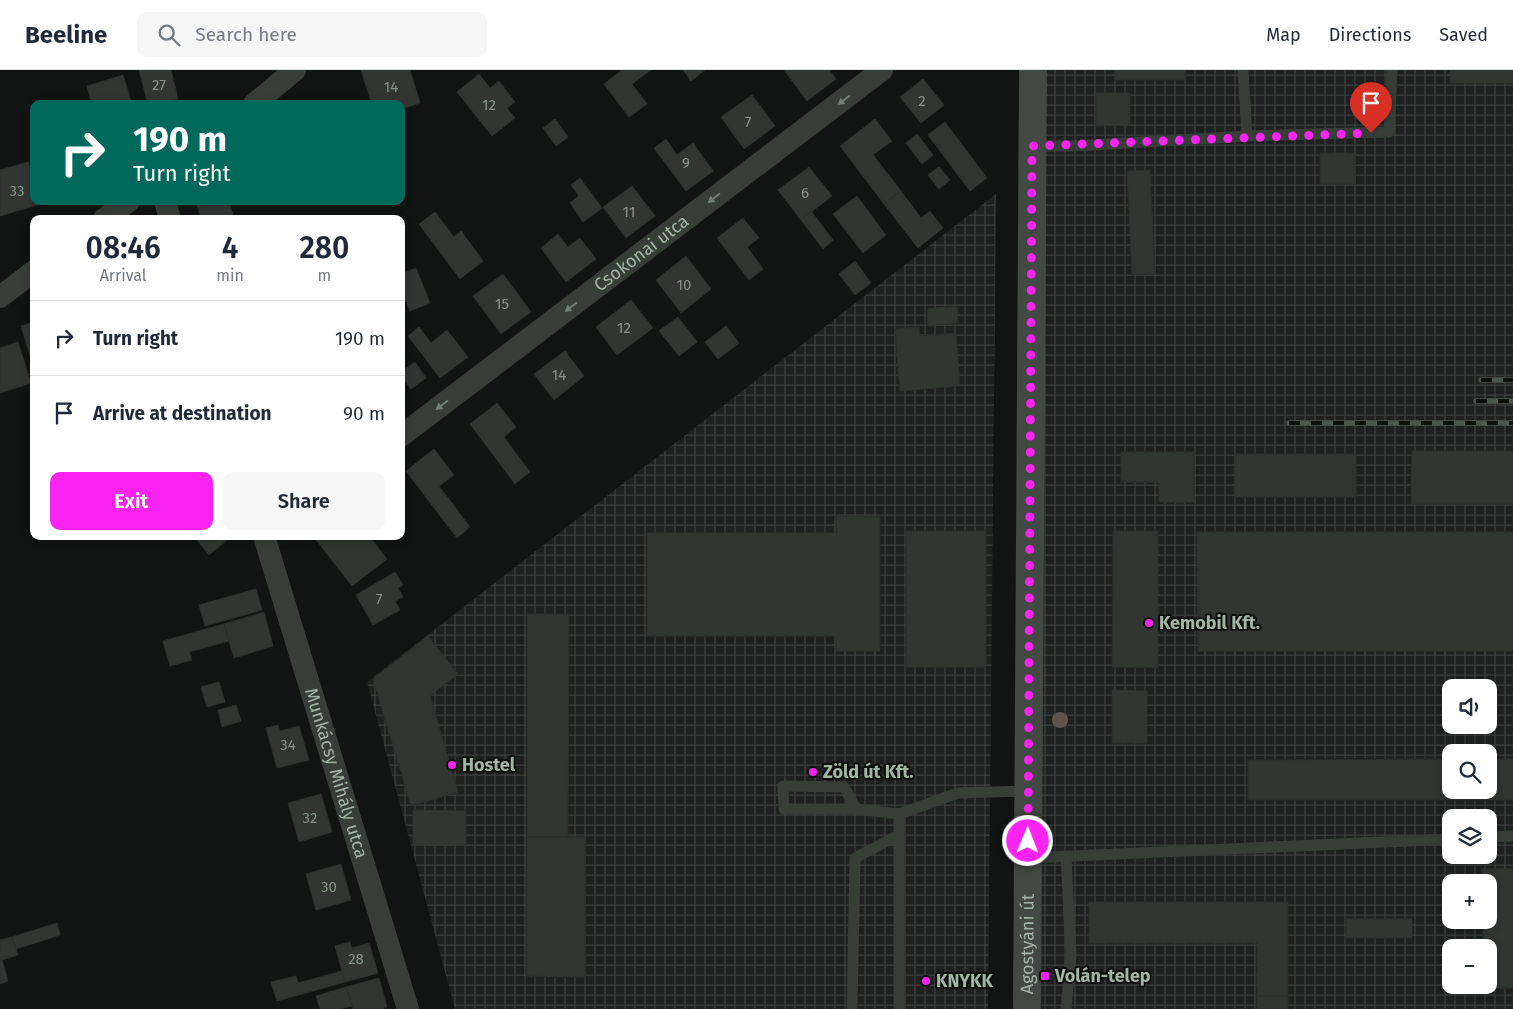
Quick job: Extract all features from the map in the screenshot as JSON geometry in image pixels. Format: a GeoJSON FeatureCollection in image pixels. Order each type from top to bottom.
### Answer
{"type":"FeatureCollection","features":[{"type":"Feature","properties":{"kind":"main road","name":"Agostyáni út"},"geometry":{"type":"LineString","coordinates":[[1027,1009],[1033,70]]}},
{"type":"Feature","properties":{"kind":"street"},"geometry":{"type":"LineString","coordinates":[[259,100],[295,70]]}},
{"type":"Feature","properties":{"kind":"street","name":"Csokonai utca"},"geometry":{"type":"LineString","coordinates":[[405,433],[882,70]]}},
{"type":"Feature","properties":{"kind":"street"},"geometry":{"type":"LineString","coordinates":[[110,215],[123,205]]}},
{"type":"Feature","properties":{"kind":"street"},"geometry":{"type":"LineString","coordinates":[[0,297],[30,274]]}},
{"type":"Feature","properties":{"kind":"street","name":"Munkácsy Mihály utca"},"geometry":{"type":"LineString","coordinates":[[267,540],[408,1009]]}},
{"type":"Feature","properties":{"kind":"lane"},"geometry":{"type":"LineString","coordinates":[[1243,70],[1247,136]]}},
{"type":"Feature","properties":{"kind":"lane"},"geometry":{"type":"LineString","coordinates":[[1032,146],[1076,146],[1247,136],[1389,132],[1392,70]]}},
{"type":"Feature","properties":{"kind":"lane"},"geometry":{"type":"LineString","coordinates":[[856,809],[844,788],[783,786],[784,809],[856,809],[900,814],[958,794],[1029,791]]}},
{"type":"Feature","properties":{"kind":"lane"},"geometry":{"type":"LineString","coordinates":[[899,1009],[900,814]]}},
{"type":"Feature","properties":{"kind":"lane"},"geometry":{"type":"LineString","coordinates":[[852,1009],[855,858],[899,835]]}},
{"type":"Feature","properties":{"kind":"lane"},"geometry":{"type":"LineString","coordinates":[[1497,837],[1513,836]]}},
{"type":"Feature","properties":{"kind":"lane"},"geometry":{"type":"LineString","coordinates":[[1028,858],[1442,839]]}},
{"type":"Feature","properties":{"kind":"lane"},"geometry":{"type":"LineString","coordinates":[[1066,857],[1071,954],[1066,1009]]}},
{"type":"Feature","properties":{"kind":"shaded area"},"geometry":{"type":"Polygon","coordinates":[[[1033,70],[1513,70],[1513,1009],[1027,1009],[1033,70]]]}},
{"type":"Feature","properties":{"kind":"shaded area"},"geometry":{"type":"Polygon","coordinates":[[[996,194],[988,1009],[455,1009],[367,682],[996,194]]]}},
{"type":"Feature","properties":{"kind":"building"},"geometry":{"type":"Polygon","coordinates":[[[139,70],[171,70],[178,99],[147,100],[139,70]]]}},
{"type":"Feature","properties":{"kind":"building"},"geometry":{"type":"Polygon","coordinates":[[[361,70],[410,70],[420,103],[405,108],[405,100],[371,100],[361,70]]]}},
{"type":"Feature","properties":{"kind":"building"},"geometry":{"type":"Polygon","coordinates":[[[622,70],[651,70],[632,84],[647,104],[629,117],[604,84],[622,70]]]}},
{"type":"Feature","properties":{"kind":"building"},"geometry":{"type":"Polygon","coordinates":[[[683,70],[705,70],[691,81],[683,70]]]}},
{"type":"Feature","properties":{"kind":"building"},"geometry":{"type":"Polygon","coordinates":[[[784,70],[829,70],[836,79],[807,101],[784,70]]]}},
{"type":"Feature","properties":{"kind":"building"},"geometry":{"type":"Polygon","coordinates":[[[1115,70],[1185,70],[1185,80],[1115,80],[1115,70]]]}},
{"type":"Feature","properties":{"kind":"building"},"geometry":{"type":"Polygon","coordinates":[[[1450,70],[1513,70],[1513,83],[1450,83],[1450,70]]]}},
{"type":"Feature","properties":{"kind":"building"},"geometry":{"type":"Polygon","coordinates":[[[479,74],[490,88],[499,81],[515,102],[507,108],[515,118],[492,136],[457,92],[479,74]]]}},
{"type":"Feature","properties":{"kind":"building"},"geometry":{"type":"Polygon","coordinates":[[[123,75],[131,100],[91,100],[87,86],[123,75]]]}},
{"type":"Feature","properties":{"kind":"building"},"geometry":{"type":"Polygon","coordinates":[[[923,79],[944,105],[921,123],[900,97],[923,79]]]}},
{"type":"Feature","properties":{"kind":"building"},"geometry":{"type":"Polygon","coordinates":[[[1096,93],[1130,93],[1130,125],[1096,126],[1096,93]]]}},
{"type":"Feature","properties":{"kind":"building"},"geometry":{"type":"Polygon","coordinates":[[[752,95],[775,126],[744,149],[721,117],[752,95]]]}},
{"type":"Feature","properties":{"kind":"building"},"geometry":{"type":"Polygon","coordinates":[[[555,119],[568,137],[556,146],[543,128],[555,119]]]}},
{"type":"Feature","properties":{"kind":"building"},"geometry":{"type":"Polygon","coordinates":[[[875,119],[892,141],[873,155],[901,191],[884,204],[840,146],[875,119]]]}},
{"type":"Feature","properties":{"kind":"building"},"geometry":{"type":"Polygon","coordinates":[[[945,122],[987,178],[970,191],[928,135],[945,122]]]}},
{"type":"Feature","properties":{"kind":"building"},"geometry":{"type":"Polygon","coordinates":[[[917,134],[933,155],[922,164],[906,143],[917,134]]]}},
{"type":"Feature","properties":{"kind":"building"},"geometry":{"type":"Polygon","coordinates":[[[666,139],[677,155],[693,143],[713,171],[686,191],[654,148],[666,139]]]}},
{"type":"Feature","properties":{"kind":"building"},"geometry":{"type":"Polygon","coordinates":[[[1320,153],[1355,153],[1355,184],[1320,184],[1320,153]]]}},
{"type":"Feature","properties":{"kind":"building"},"geometry":{"type":"Polygon","coordinates":[[[28,162],[30,168],[30,205],[38,205],[0,216],[0,170],[28,162]]]}},
{"type":"Feature","properties":{"kind":"building"},"geometry":{"type":"Polygon","coordinates":[[[809,167],[832,196],[801,220],[778,190],[809,167]]]}},
{"type":"Feature","properties":{"kind":"building"},"geometry":{"type":"Polygon","coordinates":[[[939,167],[950,180],[939,189],[928,175],[939,167]]]}},
{"type":"Feature","properties":{"kind":"building"},"geometry":{"type":"Polygon","coordinates":[[[1150,170],[1155,274],[1132,275],[1127,171],[1150,170]]]}},
{"type":"Feature","properties":{"kind":"building"},"geometry":{"type":"Polygon","coordinates":[[[580,178],[602,208],[583,222],[570,203],[579,196],[571,185],[580,178]]]}},
{"type":"Feature","properties":{"kind":"building"},"geometry":{"type":"Polygon","coordinates":[[[632,186],[655,216],[626,238],[603,207],[632,186]]]}},
{"type":"Feature","properties":{"kind":"building"},"geometry":{"type":"Polygon","coordinates":[[[901,191],[921,218],[930,211],[943,228],[918,248],[884,204],[901,191]]]}},
{"type":"Feature","properties":{"kind":"building"},"geometry":{"type":"Polygon","coordinates":[[[857,196],[886,235],[863,253],[833,214],[857,196]]]}},
{"type":"Feature","properties":{"kind":"building"},"geometry":{"type":"Polygon","coordinates":[[[197,205],[230,205],[233,215],[200,215],[197,205]]]}},
{"type":"Feature","properties":{"kind":"building"},"geometry":{"type":"Polygon","coordinates":[[[811,211],[833,240],[823,249],[801,220],[811,211]]]}},
{"type":"Feature","properties":{"kind":"building"},"geometry":{"type":"Polygon","coordinates":[[[435,212],[454,237],[461,231],[483,261],[460,279],[419,224],[435,212]]]}},
{"type":"Feature","properties":{"kind":"building"},"geometry":{"type":"Polygon","coordinates":[[[743,218],[759,238],[747,247],[763,269],[749,280],[717,238],[743,218]]]}},
{"type":"Feature","properties":{"kind":"building"},"geometry":{"type":"Polygon","coordinates":[[[558,234],[568,247],[580,238],[596,259],[566,282],[541,248],[558,234]]]}},
{"type":"Feature","properties":{"kind":"building"},"geometry":{"type":"Polygon","coordinates":[[[686,256],[711,289],[681,313],[656,280],[686,256]]]}},
{"type":"Feature","properties":{"kind":"building"},"geometry":{"type":"Polygon","coordinates":[[[855,261],[871,283],[855,295],[839,274],[855,261]]]}},
{"type":"Feature","properties":{"kind":"building"},"geometry":{"type":"Polygon","coordinates":[[[416,268],[430,303],[410,311],[405,299],[405,272],[416,268]]]}},
{"type":"Feature","properties":{"kind":"building"},"geometry":{"type":"Polygon","coordinates":[[[503,274],[531,312],[501,334],[473,296],[503,274]]]}},
{"type":"Feature","properties":{"kind":"building"},"geometry":{"type":"Polygon","coordinates":[[[631,300],[653,328],[617,355],[596,327],[631,300]]]}},
{"type":"Feature","properties":{"kind":"building"},"geometry":{"type":"Polygon","coordinates":[[[957,306],[958,323],[928,326],[927,309],[957,306]]]}},
{"type":"Feature","properties":{"kind":"building"},"geometry":{"type":"Polygon","coordinates":[[[678,317],[697,342],[679,356],[659,331],[678,317]]]}},
{"type":"Feature","properties":{"kind":"building"},"geometry":{"type":"Polygon","coordinates":[[[30,323],[30,355],[21,326],[30,323]]]}},
{"type":"Feature","properties":{"kind":"building"},"geometry":{"type":"Polygon","coordinates":[[[726,326],[739,343],[718,359],[705,342],[726,326]]]}},
{"type":"Feature","properties":{"kind":"building"},"geometry":{"type":"Polygon","coordinates":[[[419,327],[431,343],[447,330],[468,357],[440,378],[408,336],[419,327]]]}},
{"type":"Feature","properties":{"kind":"building"},"geometry":{"type":"Polygon","coordinates":[[[919,327],[920,336],[956,333],[960,386],[900,391],[895,329],[919,327]]]}},
{"type":"Feature","properties":{"kind":"building"},"geometry":{"type":"Polygon","coordinates":[[[18,342],[30,383],[0,393],[0,348],[18,342]]]}},
{"type":"Feature","properties":{"kind":"building"},"geometry":{"type":"Polygon","coordinates":[[[565,351],[584,376],[554,400],[534,374],[565,351]]]}},
{"type":"Feature","properties":{"kind":"building"},"geometry":{"type":"Polygon","coordinates":[[[415,362],[426,378],[411,389],[405,381],[405,369],[415,362]]]}},
{"type":"Feature","properties":{"kind":"building"},"geometry":{"type":"Polygon","coordinates":[[[497,403],[516,427],[504,437],[530,472],[515,484],[470,424],[497,403]]]}},
{"type":"Feature","properties":{"kind":"building"},"geometry":{"type":"Polygon","coordinates":[[[434,449],[454,475],[439,486],[470,527],[457,538],[406,471],[434,449]]]}},
{"type":"Feature","properties":{"kind":"building"},"geometry":{"type":"Polygon","coordinates":[[[1412,451],[1513,451],[1513,504],[1411,504],[1412,451]]]}},
{"type":"Feature","properties":{"kind":"building"},"geometry":{"type":"Polygon","coordinates":[[[1121,452],[1194,452],[1194,502],[1159,502],[1159,482],[1121,482],[1121,452]]]}},
{"type":"Feature","properties":{"kind":"building"},"geometry":{"type":"Polygon","coordinates":[[[1235,454],[1356,454],[1356,497],[1235,497],[1235,454]]]}},
{"type":"Feature","properties":{"kind":"building"},"geometry":{"type":"Polygon","coordinates":[[[836,516],[880,517],[880,651],[836,651],[836,636],[647,636],[647,533],[837,533],[836,516]]]}},
{"type":"Feature","properties":{"kind":"building"},"geometry":{"type":"Polygon","coordinates":[[[906,531],[986,531],[986,667],[906,667],[906,531]]]}},
{"type":"Feature","properties":{"kind":"building"},"geometry":{"type":"Polygon","coordinates":[[[1113,531],[1158,531],[1158,668],[1112,667],[1113,531]]]}},
{"type":"Feature","properties":{"kind":"building"},"geometry":{"type":"Polygon","coordinates":[[[1197,532],[1513,532],[1513,651],[1198,651],[1197,532]]]}},
{"type":"Feature","properties":{"kind":"building"},"geometry":{"type":"Polygon","coordinates":[[[197,540],[227,540],[209,555],[197,540]]]}},
{"type":"Feature","properties":{"kind":"building"},"geometry":{"type":"Polygon","coordinates":[[[316,540],[372,540],[387,559],[352,586],[316,540]]]}},
{"type":"Feature","properties":{"kind":"building"},"geometry":{"type":"Polygon","coordinates":[[[395,572],[403,585],[398,588],[403,597],[395,601],[400,610],[373,625],[356,595],[395,572]]]}},
{"type":"Feature","properties":{"kind":"building"},"geometry":{"type":"Polygon","coordinates":[[[256,589],[262,610],[205,626],[199,605],[256,589]]]}},
{"type":"Feature","properties":{"kind":"building"},"geometry":{"type":"Polygon","coordinates":[[[264,612],[273,646],[234,658],[224,624],[264,612]]]}},
{"type":"Feature","properties":{"kind":"building"},"geometry":{"type":"Polygon","coordinates":[[[527,614],[569,614],[568,837],[527,837],[527,614]]]}},
{"type":"Feature","properties":{"kind":"building"},"geometry":{"type":"Polygon","coordinates":[[[224,624],[229,641],[189,652],[192,660],[170,666],[163,641],[224,624]]]}},
{"type":"Feature","properties":{"kind":"building"},"geometry":{"type":"Polygon","coordinates":[[[428,636],[458,674],[430,696],[458,792],[411,806],[373,679],[428,636]]]}},
{"type":"Feature","properties":{"kind":"building"},"geometry":{"type":"Polygon","coordinates":[[[219,682],[225,702],[207,707],[201,687],[219,682]]]}},
{"type":"Feature","properties":{"kind":"building"},"geometry":{"type":"Polygon","coordinates":[[[1112,690],[1147,691],[1147,743],[1112,743],[1112,690]]]}},
{"type":"Feature","properties":{"kind":"building"},"geometry":{"type":"Polygon","coordinates":[[[236,705],[241,721],[222,727],[218,710],[236,705]]]}},
{"type":"Feature","properties":{"kind":"building"},"geometry":{"type":"Polygon","coordinates":[[[278,725],[280,731],[299,726],[309,760],[277,768],[266,728],[278,725]]]}},
{"type":"Feature","properties":{"kind":"building"},"geometry":{"type":"Polygon","coordinates":[[[1442,759],[1442,799],[1497,799],[1497,759],[1513,759],[1513,800],[1248,800],[1248,760],[1442,759]]]}},
{"type":"Feature","properties":{"kind":"building"},"geometry":{"type":"Polygon","coordinates":[[[321,794],[332,832],[299,842],[288,803],[321,794]]]}},
{"type":"Feature","properties":{"kind":"building"},"geometry":{"type":"Polygon","coordinates":[[[413,810],[466,811],[466,845],[413,845],[413,810]]]}},
{"type":"Feature","properties":{"kind":"building"},"geometry":{"type":"Polygon","coordinates":[[[527,837],[585,837],[585,977],[526,976],[527,837]]]}},
{"type":"Feature","properties":{"kind":"building"},"geometry":{"type":"Polygon","coordinates":[[[341,864],[351,900],[316,910],[306,874],[341,864]]]}},
{"type":"Feature","properties":{"kind":"building"},"geometry":{"type":"Polygon","coordinates":[[[1482,869],[1513,869],[1513,988],[1497,988],[1497,939],[1483,939],[1483,929],[1497,929],[1497,874],[1482,874],[1482,869]]]}},
{"type":"Feature","properties":{"kind":"building"},"geometry":{"type":"Polygon","coordinates":[[[1089,902],[1288,902],[1288,996],[1257,996],[1257,943],[1089,943],[1089,902]]]}},
{"type":"Feature","properties":{"kind":"building"},"geometry":{"type":"Polygon","coordinates":[[[1346,919],[1412,919],[1412,938],[1346,938],[1346,919]]]}},
{"type":"Feature","properties":{"kind":"building"},"geometry":{"type":"Polygon","coordinates":[[[57,923],[60,935],[16,949],[12,937],[57,923]]]}},
{"type":"Feature","properties":{"kind":"building"},"geometry":{"type":"Polygon","coordinates":[[[12,937],[18,955],[2,960],[8,981],[0,984],[0,940],[12,937]]]}},
{"type":"Feature","properties":{"kind":"building"},"geometry":{"type":"Polygon","coordinates":[[[350,942],[352,948],[369,943],[378,973],[345,982],[335,946],[350,942]]]}},
{"type":"Feature","properties":{"kind":"building"},"geometry":{"type":"Polygon","coordinates":[[[342,971],[345,982],[277,1001],[271,982],[296,976],[298,983],[342,971]]]}},
{"type":"Feature","properties":{"kind":"building"},"geometry":{"type":"Polygon","coordinates":[[[379,978],[387,1007],[381,1009],[353,1009],[346,987],[379,978]]]}},
{"type":"Feature","properties":{"kind":"building"},"geometry":{"type":"Polygon","coordinates":[[[346,987],[352,1006],[339,1009],[320,1009],[316,996],[346,987]]]}},
{"type":"Feature","properties":{"kind":"building"},"geometry":{"type":"Polygon","coordinates":[[[1257,996],[1288,996],[1288,1009],[1257,1009],[1257,996]]]}},
{"type":"Feature","properties":{"kind":"railway"},"geometry":{"type":"LineString","coordinates":[[1481,380],[1513,380]]}},
{"type":"Feature","properties":{"kind":"railway"},"geometry":{"type":"LineString","coordinates":[[1476,401],[1513,401]]}},
{"type":"Feature","properties":{"kind":"railway"},"geometry":{"type":"LineString","coordinates":[[1289,423],[1513,423]]}},
{"type":"Feature","properties":{"kind":"place","name":"Kemobil Kft."},"geometry":{"type":"Point","coordinates":[1149,623]}},
{"type":"Feature","properties":{"kind":"place","name":"Hostel"},"geometry":{"type":"Point","coordinates":[452,765]}},
{"type":"Feature","properties":{"kind":"place","name":"Zöld út Kft."},"geometry":{"type":"Point","coordinates":[813,772]}},
{"type":"Feature","properties":{"kind":"place","name":"Volán-telep"},"geometry":{"type":"Point","coordinates":[1045,976]}},
{"type":"Feature","properties":{"kind":"place","name":"KNYKK"},"geometry":{"type":"Point","coordinates":[926,981]}},
{"type":"Feature","properties":{"kind":"route"},"geometry":{"type":"LineString","coordinates":[[1028,841],[1032,146],[1076,146],[1247,136],[1371,133]]}}]}
